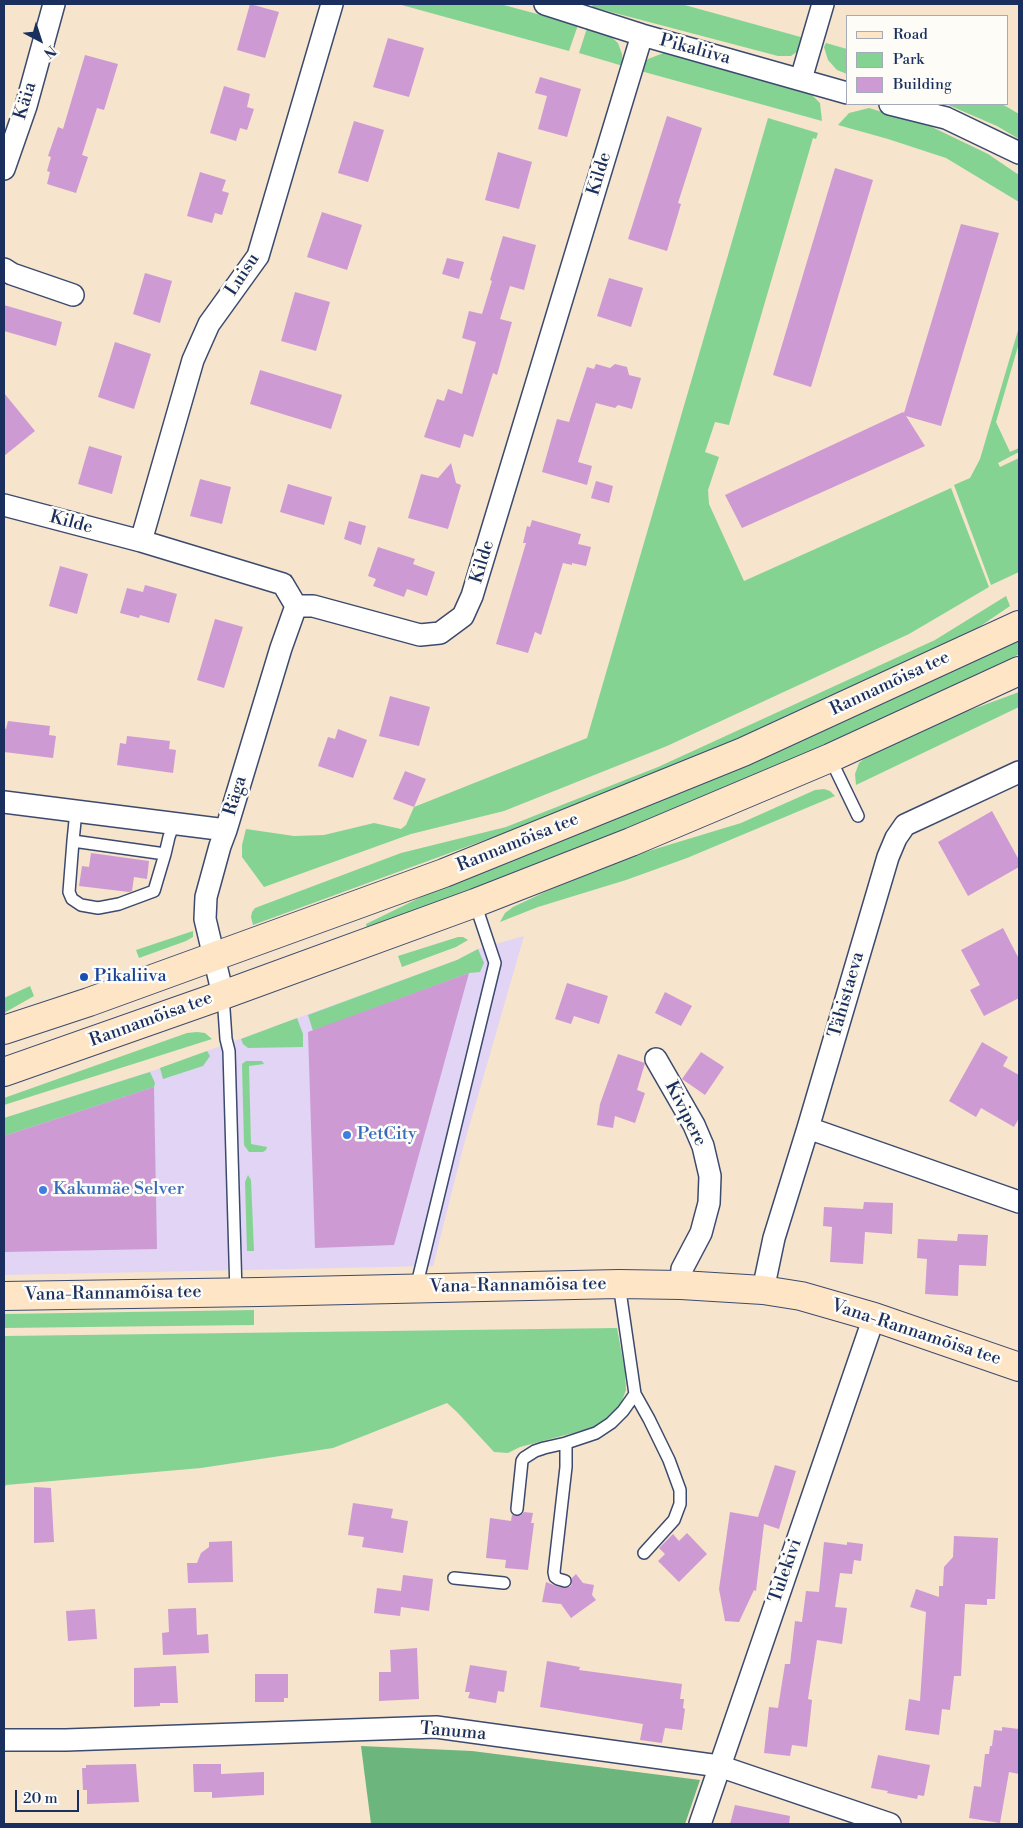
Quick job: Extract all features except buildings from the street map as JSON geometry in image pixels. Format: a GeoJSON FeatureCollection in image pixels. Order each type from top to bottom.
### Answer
{"type":"FeatureCollection","features":[{"type":"Feature","properties":{"kind":"main road","name":"Rannamõisa tee"},"geometry":{"type":"LineString","coordinates":[[4,1030],[89,1002],[444,873],[743,752],[1019,625]]}},
{"type":"Feature","properties":{"kind":"main road","name":"Rannamõisa tee"},"geometry":{"type":"LineString","coordinates":[[4,1072],[475,903],[631,842],[830,758],[1019,671]]}},
{"type":"Feature","properties":{"kind":"main road","name":"Vana-Rannamõisa tee"},"geometry":{"type":"LineString","coordinates":[[4,1296],[619,1284],[681,1285],[762,1290],[801,1296],[874,1317],[1019,1367]]}},
{"type":"Feature","properties":{"kind":"street","name":"Käia"},"geometry":{"type":"LineString","coordinates":[[4,169],[26,106],[54,4]]}},
{"type":"Feature","properties":{"kind":"street","name":"Luisu"},"geometry":{"type":"LineString","coordinates":[[140,541],[193,360],[209,324],[258,256],[332,4]]}},
{"type":"Feature","properties":{"kind":"street","name":"Pikaliiva"},"geometry":{"type":"LineString","coordinates":[[545,4],[642,36],[846,93]]}},
{"type":"Feature","properties":{"kind":"street"},"geometry":{"type":"LineString","coordinates":[[801,79],[824,4]]}},
{"type":"Feature","properties":{"kind":"street","name":"Kilde"},"geometry":{"type":"LineString","coordinates":[[4,505],[140,541],[283,584],[296,606],[313,606],[420,635],[440,633],[463,616],[472,596],[642,36]]}},
{"type":"Feature","properties":{"kind":"street"},"geometry":{"type":"LineString","coordinates":[[894,105],[946,118],[1019,153]]}},
{"type":"Feature","properties":{"kind":"street"},"geometry":{"type":"LineString","coordinates":[[996,143],[1019,163]]}},
{"type":"Feature","properties":{"kind":"street"},"geometry":{"type":"LineString","coordinates":[[4,269],[12,274],[73,295]]}},
{"type":"Feature","properties":{"kind":"street","name":"Räga"},"geometry":{"type":"LineString","coordinates":[[4,802],[226,830],[296,606]]}},
{"type":"Feature","properties":{"kind":"street","name":"Tähistaeva"},"geometry":{"type":"LineString","coordinates":[[762,1290],[774,1238],[888,857],[896,838],[905,825],[1019,772]]}},
{"type":"Feature","properties":{"kind":"street"},"geometry":{"type":"LineString","coordinates":[[223,995],[205,919],[206,897],[226,830]]}},
{"type":"Feature","properties":{"kind":"street","name":"Kivipere"},"geometry":{"type":"LineString","coordinates":[[656,1059],[694,1125],[703,1146],[710,1176],[709,1203],[701,1233],[682,1269],[681,1285]]}},
{"type":"Feature","properties":{"kind":"street"},"geometry":{"type":"LineString","coordinates":[[808,1128],[1019,1202]]}},
{"type":"Feature","properties":{"kind":"street","name":"Tulekivi"},"geometry":{"type":"LineString","coordinates":[[700,1824],[874,1317]]}},
{"type":"Feature","properties":{"kind":"street","name":"Tanuma"},"geometry":{"type":"LineString","coordinates":[[4,1740],[76,1740],[436,1727],[719,1766],[890,1824]]}},
{"type":"Feature","properties":{"kind":"lane"},"geometry":{"type":"LineString","coordinates":[[830,758],[858,816]]}},
{"type":"Feature","properties":{"kind":"lane"},"geometry":{"type":"LineString","coordinates":[[76,811],[69,892],[72,899],[81,906],[89,908],[119,904],[154,891],[174,823]]}},
{"type":"Feature","properties":{"kind":"lane"},"geometry":{"type":"LineString","coordinates":[[73,841],[165,854]]}},
{"type":"Feature","properties":{"kind":"lane"},"geometry":{"type":"LineString","coordinates":[[415,1289],[495,963],[475,903]]}},
{"type":"Feature","properties":{"kind":"lane"},"geometry":{"type":"LineString","coordinates":[[223,995],[226,1039],[229,1051],[236,1292]]}},
{"type":"Feature","properties":{"kind":"lane"},"geometry":{"type":"LineString","coordinates":[[619,1284],[634,1394],[650,1419],[669,1460],[680,1490],[680,1504],[674,1520],[644,1553]]}},
{"type":"Feature","properties":{"kind":"lane"},"geometry":{"type":"LineString","coordinates":[[517,1509],[522,1461],[524,1458],[544,1448],[596,1433],[611,1424],[623,1411],[634,1394]]}},
{"type":"Feature","properties":{"kind":"lane"},"geometry":{"type":"LineString","coordinates":[[565,1581],[558,1580],[554,1572],[566,1467],[566,1443]]}},
{"type":"Feature","properties":{"kind":"lane"},"geometry":{"type":"LineString","coordinates":[[454,1578],[504,1583]]}},
{"type":"Feature","properties":{"kind":"shaded area"},"geometry":{"type":"Polygon","coordinates":[[[524,936],[464,1144],[433,1266],[4,1275],[4,1118],[155,1070],[457,960],[478,949],[524,936]]]}},
{"type":"Feature","properties":{"kind":"green space"},"geometry":{"type":"Polygon","coordinates":[[[398,4],[500,4],[578,25],[569,51],[398,4]]]}},
{"type":"Feature","properties":{"kind":"green space"},"geometry":{"type":"Polygon","coordinates":[[[593,4],[681,4],[808,39],[802,48],[791,56],[778,56],[592,7],[593,4]]]}},
{"type":"Feature","properties":{"kind":"green space"},"geometry":{"type":"Polygon","coordinates":[[[587,28],[607,33],[618,43],[622,54],[623,66],[579,53],[587,28]]]}},
{"type":"Feature","properties":{"kind":"green space"},"geometry":{"type":"Polygon","coordinates":[[[826,43],[846,49],[846,74],[837,70],[828,60],[824,47],[826,43]]]}},
{"type":"Feature","properties":{"kind":"green space"},"geometry":{"type":"Polygon","coordinates":[[[666,52],[807,90],[820,103],[822,121],[637,70],[648,59],[666,52]]]}},
{"type":"Feature","properties":{"kind":"green space"},"geometry":{"type":"Polygon","coordinates":[[[948,105],[1004,105],[1019,114],[1019,139],[997,126],[948,105]]]}},
{"type":"Feature","properties":{"kind":"green space"},"geometry":{"type":"Polygon","coordinates":[[[869,108],[932,127],[988,154],[1019,175],[1019,202],[946,158],[838,125],[849,113],[869,108]]]}},
{"type":"Feature","properties":{"kind":"green space"},"geometry":{"type":"Polygon","coordinates":[[[768,118],[818,133],[816,139],[813,138],[729,425],[715,422],[705,452],[719,457],[708,490],[709,504],[744,581],[951,488],[989,587],[909,634],[667,746],[504,811],[411,834],[264,887],[242,857],[242,845],[246,829],[294,836],[324,835],[374,823],[401,829],[406,825],[414,807],[587,738],[768,118]]]}},
{"type":"Feature","properties":{"kind":"green space"},"geometry":{"type":"Polygon","coordinates":[[[1019,327],[1019,343],[996,422],[1010,452],[1019,448],[1019,452],[998,463],[1000,467],[1019,458],[1019,572],[991,585],[954,485],[970,478],[980,459],[1019,327]]]}},
{"type":"Feature","properties":{"kind":"green space"},"geometry":{"type":"Polygon","coordinates":[[[1006,596],[1010,606],[966,636],[735,740],[624,787],[518,828],[253,925],[251,917],[255,908],[401,853],[506,827],[658,767],[935,640],[1006,596]]]}},
{"type":"Feature","properties":{"kind":"green space"},"geometry":{"type":"Polygon","coordinates":[[[1019,639],[1019,654],[1002,664],[844,737],[629,830],[367,929],[366,924],[452,882],[638,810],[788,745],[1019,639]]]}},
{"type":"Feature","properties":{"kind":"green space"},"geometry":{"type":"Polygon","coordinates":[[[1019,692],[1019,707],[856,785],[855,774],[859,763],[870,754],[957,715],[1019,692]]]}},
{"type":"Feature","properties":{"kind":"green space"},"geometry":{"type":"Polygon","coordinates":[[[824,789],[830,791],[835,796],[687,858],[626,880],[538,907],[500,922],[505,913],[513,907],[547,891],[642,853],[741,823],[815,790],[824,789]]]}},
{"type":"Feature","properties":{"kind":"green space"},"geometry":{"type":"Polygon","coordinates":[[[193,931],[193,937],[186,941],[139,958],[136,950],[193,931]]]}},
{"type":"Feature","properties":{"kind":"green space"},"geometry":{"type":"Polygon","coordinates":[[[458,937],[468,940],[456,947],[402,967],[398,956],[458,937]]]}},
{"type":"Feature","properties":{"kind":"green space"},"geometry":{"type":"Polygon","coordinates":[[[478,949],[484,963],[480,972],[469,973],[313,1031],[308,1015],[457,960],[478,949]]]}},
{"type":"Feature","properties":{"kind":"green space"},"geometry":{"type":"Polygon","coordinates":[[[30,986],[34,996],[4,1013],[4,998],[30,986]]]}},
{"type":"Feature","properties":{"kind":"green space"},"geometry":{"type":"Polygon","coordinates":[[[297,1018],[303,1034],[303,1047],[248,1048],[243,1044],[241,1039],[297,1018]]]}},
{"type":"Feature","properties":{"kind":"green space"},"geometry":{"type":"Polygon","coordinates":[[[187,1033],[205,1033],[212,1039],[4,1105],[4,1098],[187,1033]]]}},
{"type":"Feature","properties":{"kind":"green space"},"geometry":{"type":"Polygon","coordinates":[[[207,1051],[210,1056],[203,1066],[163,1079],[160,1068],[207,1051]]]}},
{"type":"Feature","properties":{"kind":"green space"},"geometry":{"type":"Polygon","coordinates":[[[246,1061],[262,1061],[264,1064],[249,1066],[251,1144],[267,1147],[263,1152],[249,1152],[244,1145],[242,1064],[246,1061]]]}},
{"type":"Feature","properties":{"kind":"green space"},"geometry":{"type":"Polygon","coordinates":[[[150,1072],[155,1083],[154,1087],[4,1136],[4,1118],[150,1072]]]}},
{"type":"Feature","properties":{"kind":"green space"},"geometry":{"type":"Polygon","coordinates":[[[248,1175],[251,1180],[254,1251],[247,1251],[245,1182],[248,1175]]]}},
{"type":"Feature","properties":{"kind":"green space"},"geometry":{"type":"Polygon","coordinates":[[[254,1310],[254,1325],[4,1328],[4,1314],[254,1310]]]}},
{"type":"Feature","properties":{"kind":"green space"},"geometry":{"type":"Polygon","coordinates":[[[617,1328],[625,1371],[626,1390],[620,1406],[612,1417],[596,1427],[520,1447],[508,1453],[494,1452],[447,1403],[333,1448],[201,1468],[6,1485],[4,1489],[4,1336],[617,1328]]]}},
{"type":"Feature","properties":{"kind":"green space"},"geometry":{"type":"Polygon","coordinates":[[[361,1746],[472,1751],[700,1780],[685,1824],[371,1824],[361,1746]]]}},
{"type":"Feature","properties":{"kind":"place","name":"Pikaliiva"},"geometry":{"type":"Point","coordinates":[84,977]}},
{"type":"Feature","properties":{"kind":"place","name":"PetCity"},"geometry":{"type":"Point","coordinates":[347,1135]}},
{"type":"Feature","properties":{"kind":"place","name":"Kakumäe Selver"},"geometry":{"type":"Point","coordinates":[43,1190]}}]}
